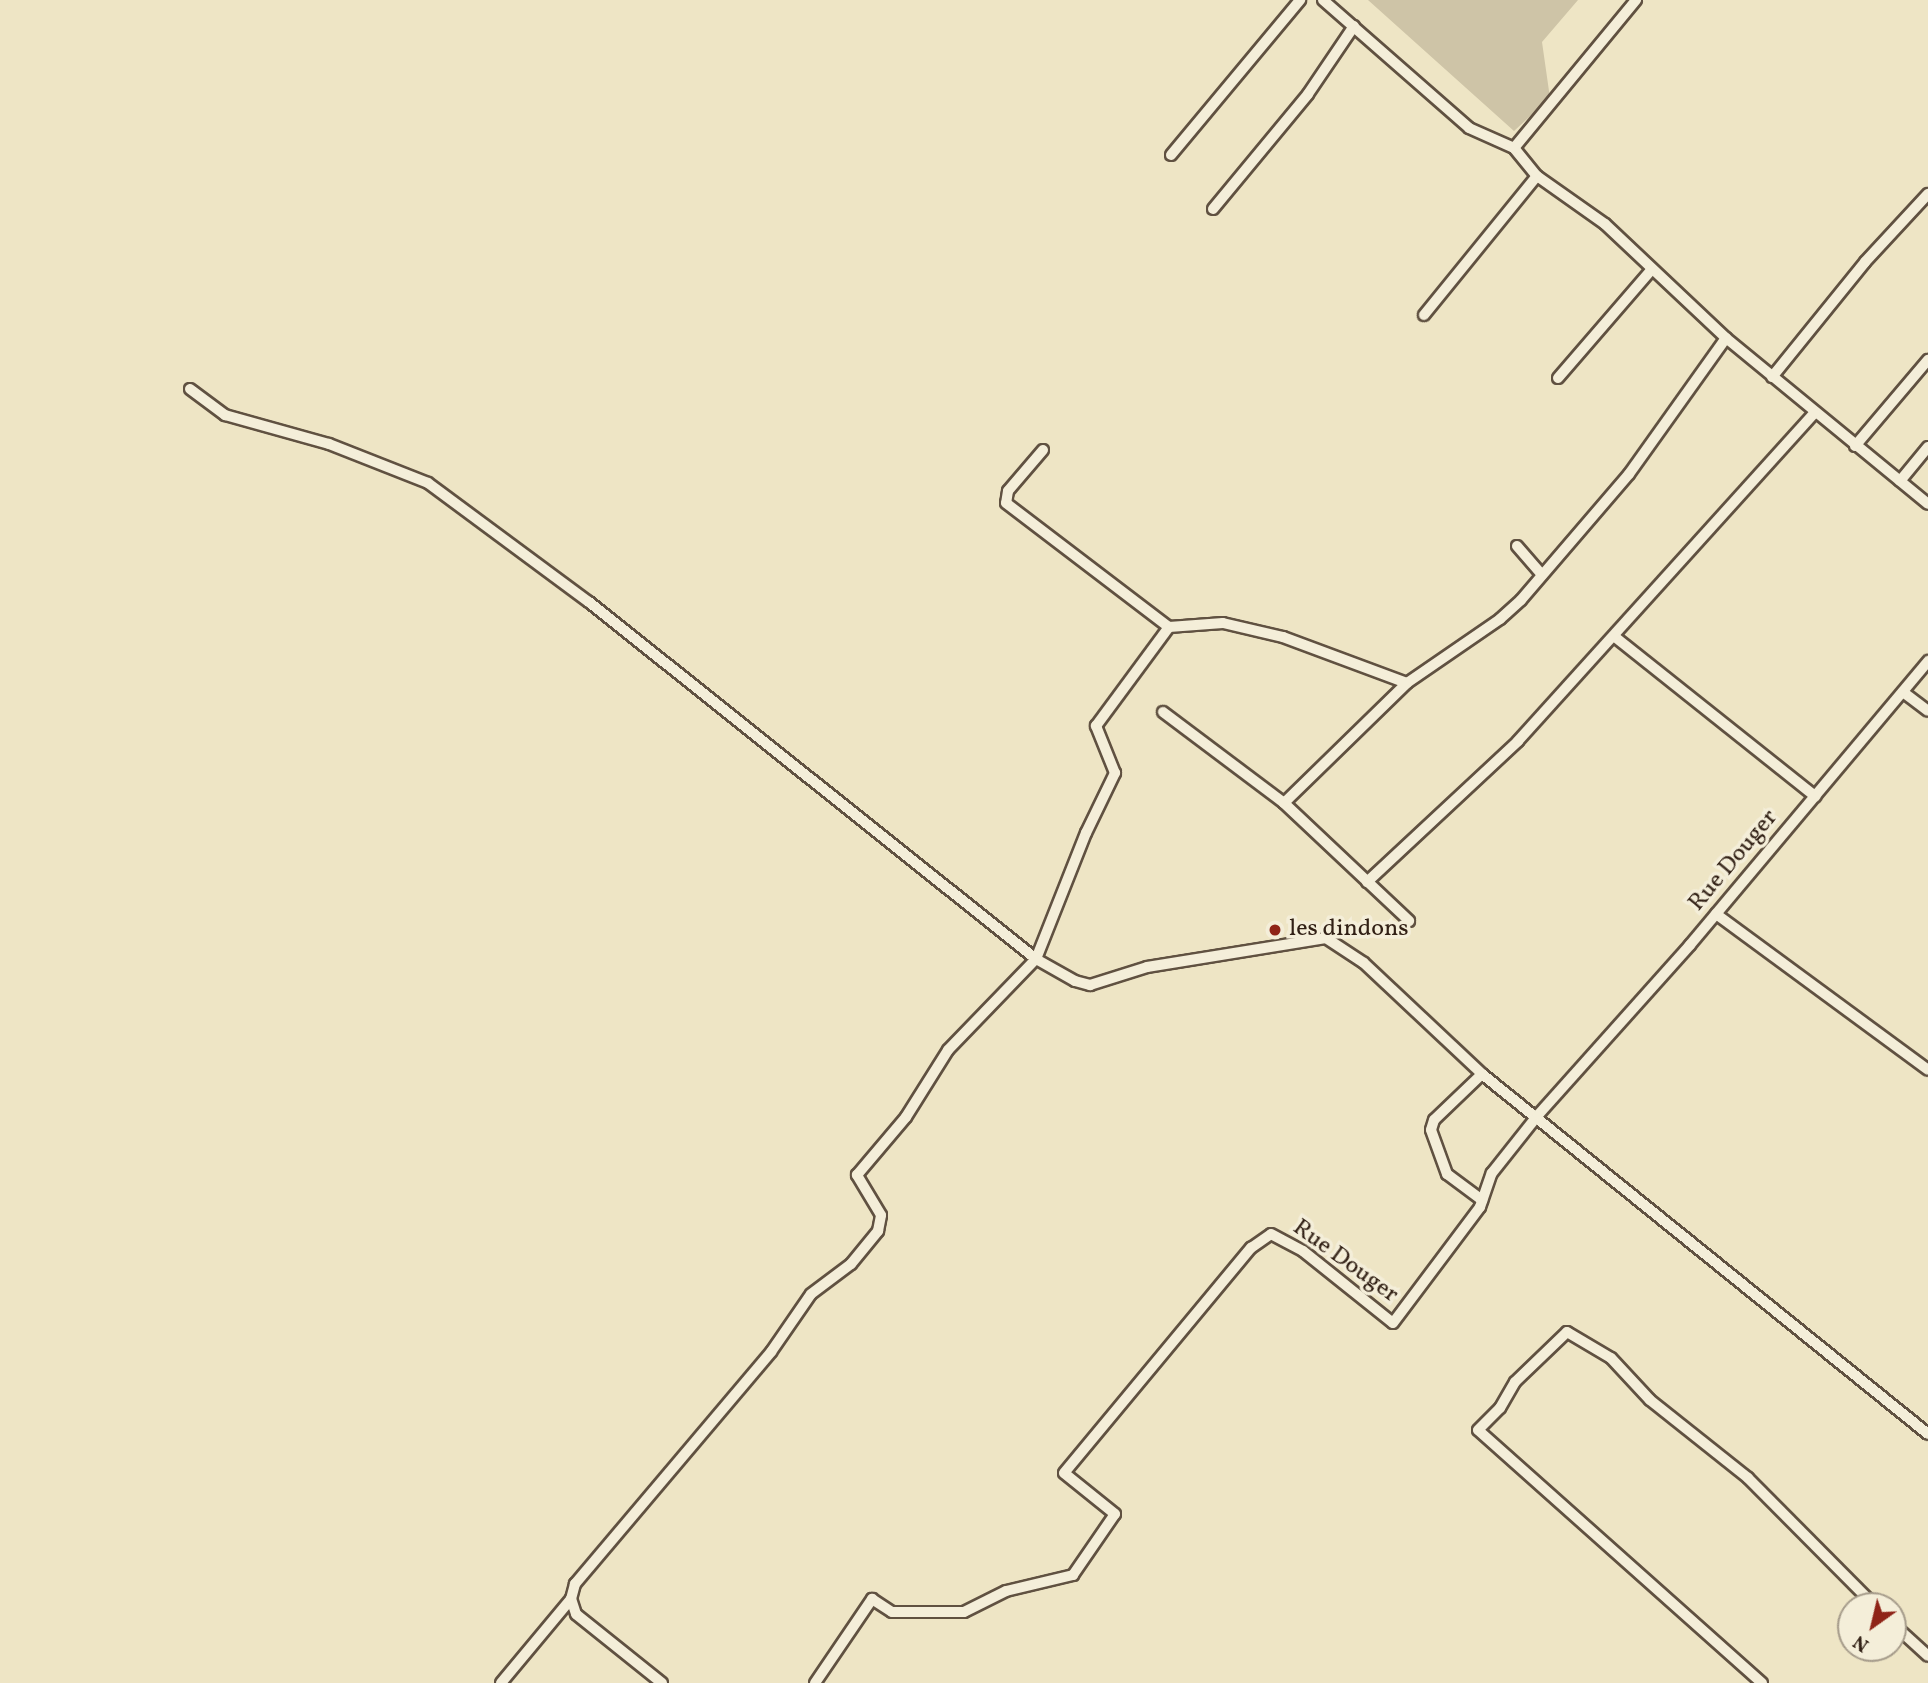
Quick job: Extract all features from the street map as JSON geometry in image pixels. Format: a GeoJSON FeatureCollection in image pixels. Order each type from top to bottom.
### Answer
{"type":"FeatureCollection","features":[{"type":"Feature","properties":{"kind":"street"},"geometry":{"type":"LineString","coordinates":[[1171,155],[1300,0]]}},
{"type":"Feature","properties":{"kind":"street"},"geometry":{"type":"LineString","coordinates":[[1323,0],[1469,128],[1514,148],[1538,176],[1605,224],[1726,338],[1928,504]]}},
{"type":"Feature","properties":{"kind":"street"},"geometry":{"type":"LineString","coordinates":[[1514,148],[1636,0]]}},
{"type":"Feature","properties":{"kind":"street"},"geometry":{"type":"LineString","coordinates":[[1213,209],[1308,94],[1354,26]]}},
{"type":"Feature","properties":{"kind":"street"},"geometry":{"type":"LineString","coordinates":[[1424,315],[1538,176]]}},
{"type":"Feature","properties":{"kind":"street"},"geometry":{"type":"LineString","coordinates":[[1772,377],[1857,271],[1928,194]]}},
{"type":"Feature","properties":{"kind":"street"},"geometry":{"type":"LineString","coordinates":[[1558,378],[1652,269]]}},
{"type":"Feature","properties":{"kind":"street"},"geometry":{"type":"LineString","coordinates":[[1284,803],[1407,684],[1500,619],[1542,575],[1629,474],[1726,338]]}},
{"type":"Feature","properties":{"kind":"street"},"geometry":{"type":"LineString","coordinates":[[1855,446],[1928,360]]}},
{"type":"Feature","properties":{"kind":"street"},"geometry":{"type":"LineString","coordinates":[[190,389],[225,415],[329,444],[428,483],[589,603],[1036,960],[1090,985],[1147,967],[1326,938],[1364,963],[1482,1073],[1538,1115],[1928,1434]]}},
{"type":"Feature","properties":{"kind":"street"},"geometry":{"type":"LineString","coordinates":[[1367,882],[1518,741],[1615,637],[1814,413]]}},
{"type":"Feature","properties":{"kind":"street"},"geometry":{"type":"LineString","coordinates":[[1900,481],[1928,447]]}},
{"type":"Feature","properties":{"kind":"street"},"geometry":{"type":"LineString","coordinates":[[1044,450],[1008,491],[1006,503],[1169,627],[1223,623],[1259,632],[1407,684]]}},
{"type":"Feature","properties":{"kind":"street"},"geometry":{"type":"LineString","coordinates":[[1517,547],[1542,575]]}},
{"type":"Feature","properties":{"kind":"street"},"geometry":{"type":"LineString","coordinates":[[501,1683],[571,1599],[575,1584],[626,1518],[771,1352],[811,1294],[850,1264],[878,1231],[881,1215],[857,1175],[906,1117],[948,1050],[1036,960],[1086,833],[1115,774],[1096,726],[1169,627]]}},
{"type":"Feature","properties":{"kind":"street"},"geometry":{"type":"LineString","coordinates":[[1615,637],[1815,796]]}},
{"type":"Feature","properties":{"kind":"street","name":"Rue Douger"},"geometry":{"type":"LineString","coordinates":[[815,1683],[872,1599],[892,1612],[964,1612],[1006,1591],[1073,1575],[1115,1514],[1064,1473],[1251,1248],[1271,1234],[1292,1246],[1393,1323],[1482,1200],[1492,1174],[1538,1115],[1716,914],[1928,661]]}},
{"type":"Feature","properties":{"kind":"street"},"geometry":{"type":"LineString","coordinates":[[1903,692],[1928,711]]}},
{"type":"Feature","properties":{"kind":"street"},"geometry":{"type":"LineString","coordinates":[[1163,712],[1284,803],[1409,921]]}},
{"type":"Feature","properties":{"kind":"street"},"geometry":{"type":"LineString","coordinates":[[1716,914],[1928,1070]]}},
{"type":"Feature","properties":{"kind":"street"},"geometry":{"type":"LineString","coordinates":[[1482,1073],[1434,1120],[1431,1130],[1447,1174],[1482,1200]]}},
{"type":"Feature","properties":{"kind":"street"},"geometry":{"type":"LineString","coordinates":[[1762,1683],[1478,1430],[1500,1408],[1515,1382],[1567,1332],[1611,1357],[1650,1400],[1748,1478],[1861,1592]]}},
{"type":"Feature","properties":{"kind":"street"},"geometry":{"type":"LineString","coordinates":[[571,1599],[576,1614],[663,1683]]}},
{"type":"Feature","properties":{"kind":"street"},"geometry":{"type":"LineString","coordinates":[[1907,1637],[1928,1656]]}},
{"type":"Feature","properties":{"kind":"shaded area"},"geometry":{"type":"Polygon","coordinates":[[[1368,0],[1578,0],[1542,42],[1550,98],[1514,131],[1368,0]]]}},
{"type":"Feature","properties":{"kind":"place","name":"les dindons"},"geometry":{"type":"Point","coordinates":[1275,930]}}]}
